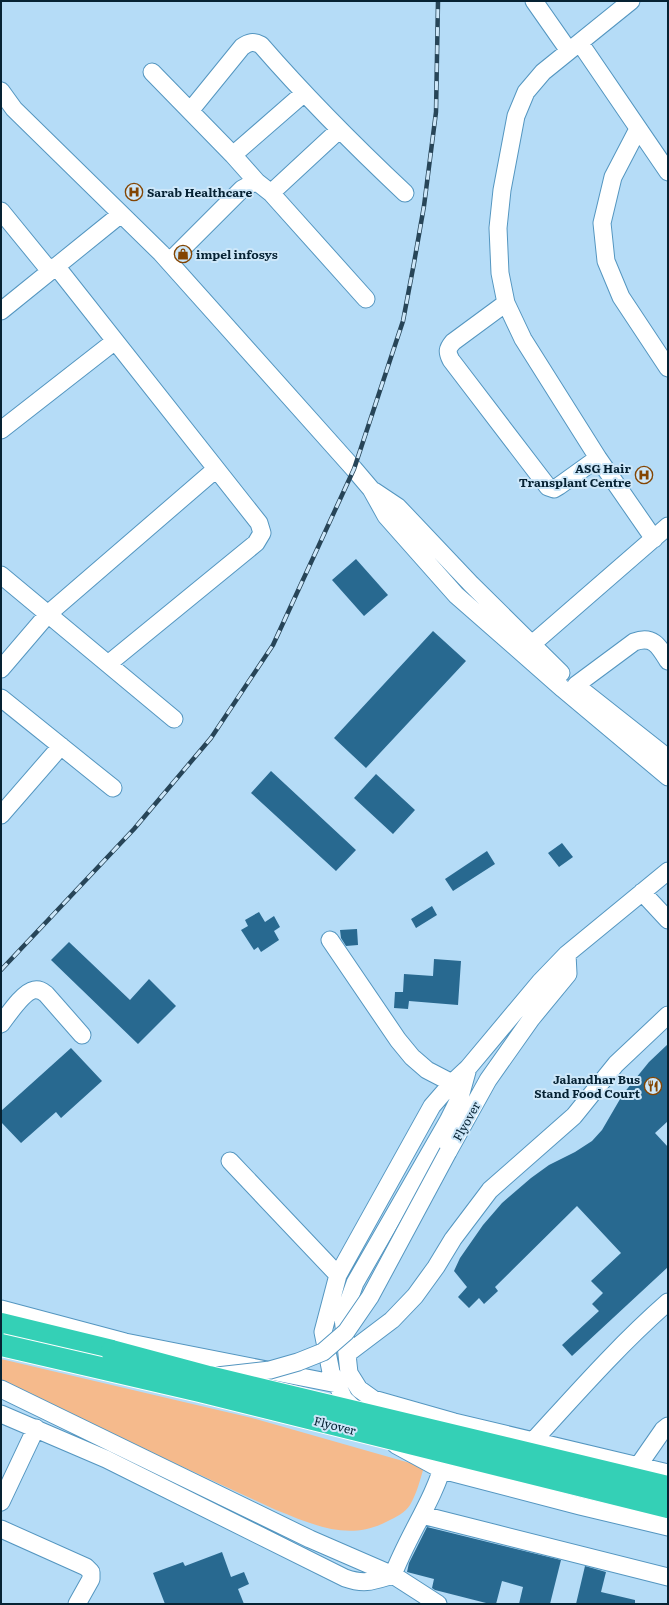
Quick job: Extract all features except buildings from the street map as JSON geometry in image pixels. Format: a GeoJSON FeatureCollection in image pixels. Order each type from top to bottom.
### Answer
{"type":"FeatureCollection","features":[{"type":"Feature","properties":{"kind":"highway","name":"Flyover"},"geometry":{"type":"LineString","coordinates":[[1,1324],[112,1350],[209,1377],[668,1487]]}},
{"type":"Feature","properties":{"kind":"highway","name":"Flyover"},"geometry":{"type":"LineString","coordinates":[[1,1345],[200,1391],[668,1507]]}},
{"type":"Feature","properties":{"kind":"street"},"geometry":{"type":"LineString","coordinates":[[534,1],[574,47],[638,129],[668,172]]}},
{"type":"Feature","properties":{"kind":"street"},"geometry":{"type":"LineString","coordinates":[[527,648],[663,533],[598,458],[523,339],[506,303],[500,273],[498,228],[502,190],[516,116],[526,92],[543,72],[631,1]]}},
{"type":"Feature","properties":{"kind":"street"},"geometry":{"type":"LineString","coordinates":[[190,111],[242,47],[249,42],[254,42],[261,45],[303,94],[405,193]]}},
{"type":"Feature","properties":{"kind":"street"},"geometry":{"type":"LineString","coordinates":[[152,72],[233,155],[256,182],[271,193],[366,299]]}},
{"type":"Feature","properties":{"kind":"street"},"geometry":{"type":"LineString","coordinates":[[1,91],[7,105],[169,262],[371,489],[398,507],[471,584],[527,648],[668,777]]}},
{"type":"Feature","properties":{"kind":"street"},"geometry":{"type":"LineString","coordinates":[[233,155],[303,94]]}},
{"type":"Feature","properties":{"kind":"street"},"geometry":{"type":"LineString","coordinates":[[638,129],[613,177],[602,223],[606,262],[621,297],[668,368]]}},
{"type":"Feature","properties":{"kind":"street"},"geometry":{"type":"LineString","coordinates":[[271,193],[339,130]]}},
{"type":"Feature","properties":{"kind":"street"},"geometry":{"type":"LineString","coordinates":[[169,262],[242,190],[256,182]]}},
{"type":"Feature","properties":{"kind":"street"},"geometry":{"type":"LineString","coordinates":[[1,211],[115,341],[259,523],[262,533],[256,543],[108,664]]}},
{"type":"Feature","properties":{"kind":"street"},"geometry":{"type":"LineString","coordinates":[[1,311],[121,214]]}},
{"type":"Feature","properties":{"kind":"street"},"geometry":{"type":"LineString","coordinates":[[506,303],[453,342],[448,348],[448,354],[451,360],[548,488],[559,486],[598,458]]}},
{"type":"Feature","properties":{"kind":"street"},"geometry":{"type":"LineString","coordinates":[[1,430],[115,341]]}},
{"type":"Feature","properties":{"kind":"street"},"geometry":{"type":"LineString","coordinates":[[1,669],[48,614],[216,469]]}},
{"type":"Feature","properties":{"kind":"street"},"geometry":{"type":"LineString","coordinates":[[1,574],[174,719]]}},
{"type":"Feature","properties":{"kind":"street"},"geometry":{"type":"LineString","coordinates":[[576,685],[634,642],[642,639],[650,640],[657,646],[668,661]]}},
{"type":"Feature","properties":{"kind":"street"},"geometry":{"type":"LineString","coordinates":[[527,648],[668,758]]}},
{"type":"Feature","properties":{"kind":"street"},"geometry":{"type":"LineString","coordinates":[[1,698],[113,788]]}},
{"type":"Feature","properties":{"kind":"street"},"geometry":{"type":"LineString","coordinates":[[1,815],[61,746]]}},
{"type":"Feature","properties":{"kind":"street"},"geometry":{"type":"LineString","coordinates":[[668,871],[567,954],[540,982],[468,1068],[452,1083],[432,1106],[338,1276],[322,1332],[331,1372],[344,1399],[394,1444],[442,1470],[668,1527]]}},
{"type":"Feature","properties":{"kind":"street"},"geometry":{"type":"LineString","coordinates":[[642,892],[668,920]]}},
{"type":"Feature","properties":{"kind":"street"},"geometry":{"type":"LineString","coordinates":[[330,940],[398,1040],[412,1057],[428,1070],[452,1083]]}},
{"type":"Feature","properties":{"kind":"street","name":"Flyover"},"geometry":{"type":"LineString","coordinates":[[209,1377],[270,1370],[298,1362],[323,1352],[346,1332],[370,1297],[488,1080],[531,1019],[568,974],[567,954]]}},
{"type":"Feature","properties":{"kind":"street"},"geometry":{"type":"LineString","coordinates":[[1,1024],[27,993],[34,990],[40,990],[46,994],[82,1035]]}},
{"type":"Feature","properties":{"kind":"street"},"geometry":{"type":"LineString","coordinates":[[347,1354],[397,1315],[415,1296],[432,1273],[453,1239],[490,1190],[574,1116],[616,1064],[668,1015]]}},
{"type":"Feature","properties":{"kind":"street"},"geometry":{"type":"LineString","coordinates":[[468,1068],[460,1097],[448,1121],[355,1283],[343,1317],[350,1373],[359,1389],[373,1399],[454,1422],[668,1473]]}},
{"type":"Feature","properties":{"kind":"street"},"geometry":{"type":"LineString","coordinates":[[230,1161],[338,1276]]}},
{"type":"Feature","properties":{"kind":"street"},"geometry":{"type":"LineString","coordinates":[[533,1441],[633,1335],[668,1302]]}},
{"type":"Feature","properties":{"kind":"street"},"geometry":{"type":"LineString","coordinates":[[1,1309],[125,1342],[336,1384]]}},
{"type":"Feature","properties":{"kind":"street"},"geometry":{"type":"LineString","coordinates":[[1,1389],[310,1539],[393,1574],[438,1604]]}},
{"type":"Feature","properties":{"kind":"street"},"geometry":{"type":"LineString","coordinates":[[1,1414],[106,1459],[345,1578],[359,1583],[375,1581],[393,1574],[401,1553],[422,1515],[442,1470],[454,1422]]}},
{"type":"Feature","properties":{"kind":"street"},"geometry":{"type":"LineString","coordinates":[[638,1466],[663,1430],[668,1426]]}},
{"type":"Feature","properties":{"kind":"street"},"geometry":{"type":"LineString","coordinates":[[1,1502],[36,1428]]}},
{"type":"Feature","properties":{"kind":"street"},"geometry":{"type":"LineString","coordinates":[[422,1515],[668,1577]]}},
{"type":"Feature","properties":{"kind":"street"},"geometry":{"type":"LineString","coordinates":[[1,1529],[86,1567],[91,1572],[91,1580],[77,1604]]}},
{"type":"Feature","properties":{"kind":"shaded area"},"geometry":{"type":"Polygon","coordinates":[[[1,1359],[252,1418],[424,1467],[410,1505],[406,1510],[397,1516],[374,1527],[359,1530],[345,1531],[318,1526],[276,1510],[1,1383],[1,1359]]]}},
{"type":"Feature","properties":{"kind":"railway"},"geometry":{"type":"LineString","coordinates":[[1,970],[134,829],[211,738],[273,645],[354,469],[403,321],[414,263],[424,206],[436,112],[438,1]]}},
{"type":"Feature","properties":{"kind":"place","name":"Sarab Healthcare"},"geometry":{"type":"Point","coordinates":[134,192]}},
{"type":"Feature","properties":{"kind":"place","name":"impel infosys"},"geometry":{"type":"Point","coordinates":[183,254]}},
{"type":"Feature","properties":{"kind":"place","name":"ASG Hair Transplant Centre"},"geometry":{"type":"Point","coordinates":[644,475]}},
{"type":"Feature","properties":{"kind":"place","name":"Jalandhar Bus Stand Food Court"},"geometry":{"type":"Point","coordinates":[653,1086]}}]}
